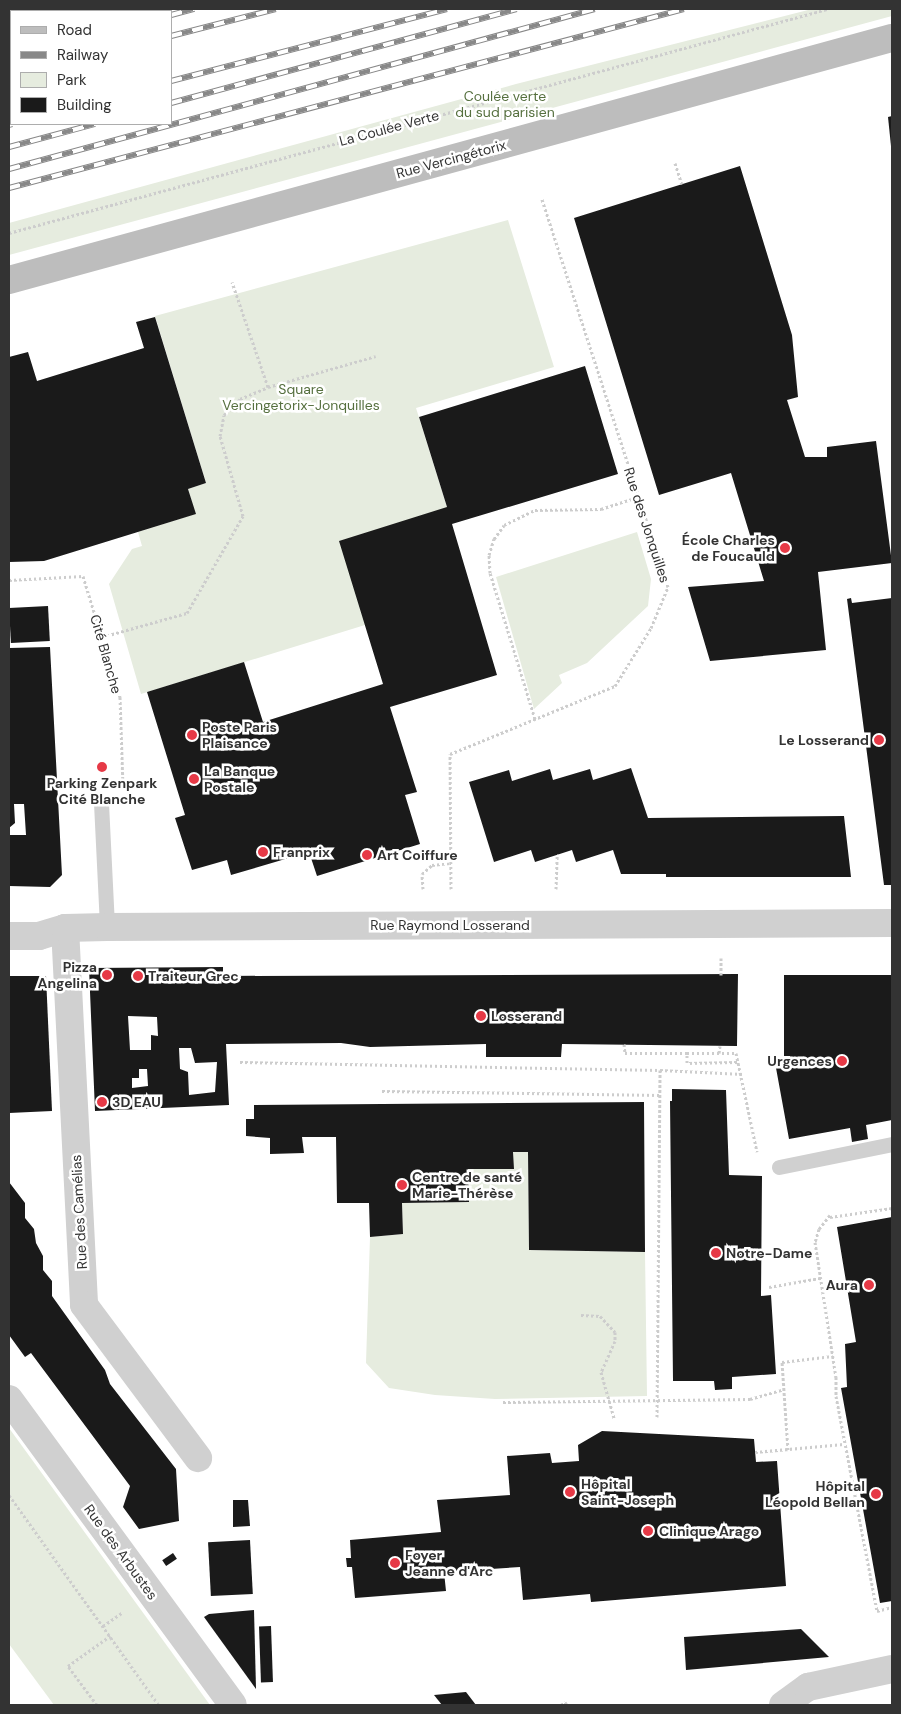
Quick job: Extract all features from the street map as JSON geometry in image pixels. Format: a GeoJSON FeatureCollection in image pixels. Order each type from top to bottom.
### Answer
{"type":"FeatureCollection","features":[{"type":"Feature","properties":{"kind":"main road","name":"Rue Vercingétorix"},"geometry":{"type":"LineString","coordinates":[[9,280],[892,38]]}},
{"type":"Feature","properties":{"kind":"street","name":"Rue Raymond Losserand"},"geometry":{"type":"LineString","coordinates":[[9,936],[38,936],[65,928],[107,927],[892,923]]}},
{"type":"Feature","properties":{"kind":"street","name":"Rue des Camélias"},"geometry":{"type":"LineString","coordinates":[[65,928],[84,1305],[198,1458]]}},
{"type":"Feature","properties":{"kind":"street","name":"Rue des Arbustes"},"geometry":{"type":"LineString","coordinates":[[9,1399],[233,1705]]}},
{"type":"Feature","properties":{"kind":"street"},"geometry":{"type":"LineString","coordinates":[[784,1705],[808,1687],[892,1669]]}},
{"type":"Feature","properties":{"kind":"lane"},"geometry":{"type":"LineString","coordinates":[[101,803],[107,927]]}},
{"type":"Feature","properties":{"kind":"lane"},"geometry":{"type":"LineString","coordinates":[[779,1167],[892,1144]]}},
{"type":"Feature","properties":{"kind":"path","name":"La Coulée Verte"},"geometry":{"type":"LineString","coordinates":[[9,232],[827,9]]}},
{"type":"Feature","properties":{"kind":"path"},"geometry":{"type":"LineString","coordinates":[[675,163],[682,184]]}},
{"type":"Feature","properties":{"kind":"path","name":"Rue des Jonquilles"},"geometry":{"type":"LineString","coordinates":[[451,889],[450,754],[615,686],[652,628],[668,586],[542,199]]}},
{"type":"Feature","properties":{"kind":"path"},"geometry":{"type":"LineString","coordinates":[[232,282],[268,387]]}},
{"type":"Feature","properties":{"kind":"path"},"geometry":{"type":"LineString","coordinates":[[102,637],[187,613],[243,516],[220,436],[224,415],[240,399],[268,387],[376,356]]}},
{"type":"Feature","properties":{"kind":"path"},"geometry":{"type":"LineString","coordinates":[[535,719],[490,573],[489,555],[494,539],[504,525],[535,510],[600,509],[638,497]]}},
{"type":"Feature","properties":{"kind":"path","name":"Cité Blanche"},"geometry":{"type":"LineString","coordinates":[[9,580],[83,576],[120,698],[124,795]]}},
{"type":"Feature","properties":{"kind":"path"},"geometry":{"type":"LineString","coordinates":[[556,889],[557,854]]}},
{"type":"Feature","properties":{"kind":"path"},"geometry":{"type":"LineString","coordinates":[[422,889],[422,874],[432,865],[450,863]]}},
{"type":"Feature","properties":{"kind":"path"},"geometry":{"type":"LineString","coordinates":[[721,958],[721,975]]}},
{"type":"Feature","properties":{"kind":"path"},"geometry":{"type":"LineString","coordinates":[[624,1044],[624,1053],[736,1053],[737,1062],[743,1074],[758,1157],[762,1156]]}},
{"type":"Feature","properties":{"kind":"path"},"geometry":{"type":"LineString","coordinates":[[719,1053],[720,1046]]}},
{"type":"Feature","properties":{"kind":"path"},"geometry":{"type":"LineString","coordinates":[[687,1053],[687,1063],[737,1062]]}},
{"type":"Feature","properties":{"kind":"path"},"geometry":{"type":"LineString","coordinates":[[240,1062],[660,1070],[743,1074]]}},
{"type":"Feature","properties":{"kind":"path"},"geometry":{"type":"LineString","coordinates":[[656,1417],[658,1399],[660,1070]]}},
{"type":"Feature","properties":{"kind":"path"},"geometry":{"type":"LineString","coordinates":[[382,1091],[660,1095]]}},
{"type":"Feature","properties":{"kind":"path"},"geometry":{"type":"LineString","coordinates":[[892,1208],[830,1216],[819,1229],[815,1242],[833,1356],[836,1396],[844,1444],[877,1610],[892,1607]]}},
{"type":"Feature","properties":{"kind":"path"},"geometry":{"type":"LineString","coordinates":[[770,1287],[820,1278]]}},
{"type":"Feature","properties":{"kind":"path"},"geometry":{"type":"LineString","coordinates":[[582,1315],[600,1316],[615,1332],[615,1341],[601,1372],[611,1400],[614,1418]]}},
{"type":"Feature","properties":{"kind":"path"},"geometry":{"type":"LineString","coordinates":[[788,1450],[782,1362],[833,1356]]}},
{"type":"Feature","properties":{"kind":"path"},"geometry":{"type":"LineString","coordinates":[[503,1402],[750,1399],[784,1388]]}},
{"type":"Feature","properties":{"kind":"path"},"geometry":{"type":"LineString","coordinates":[[755,1452],[844,1444]]}},
{"type":"Feature","properties":{"kind":"path"},"geometry":{"type":"LineString","coordinates":[[9,1495],[159,1705]]}},
{"type":"Feature","properties":{"kind":"path"},"geometry":{"type":"LineString","coordinates":[[103,1626],[125,1611]]}},
{"type":"Feature","properties":{"kind":"path"},"geometry":{"type":"LineString","coordinates":[[97,1705],[68,1666],[110,1636]]}},
{"type":"Feature","properties":{"kind":"path"},"geometry":{"type":"LineString","coordinates":[[561,1705],[565,1702],[567,1705]]}},
{"type":"Feature","properties":{"kind":"green space","name":"Coulée verte du sud parisien"},"geometry":{"type":"Polygon","coordinates":[[[812,9],[892,9],[892,16],[9,255],[9,223],[516,84],[812,9]]]}},
{"type":"Feature","properties":{"kind":"green space","name":"Square Vercingetorix-Jonquilles"},"geometry":{"type":"Polygon","coordinates":[[[508,220],[554,367],[416,408],[447,507],[365,625],[141,694],[109,584],[132,549],[142,546],[138,532],[195,514],[188,489],[206,483],[155,316],[508,220]]]}},
{"type":"Feature","properties":{"kind":"green space"},"geometry":{"type":"Polygon","coordinates":[[[637,532],[651,579],[648,606],[587,663],[559,675],[562,683],[534,709],[496,577],[637,532]]]}},
{"type":"Feature","properties":{"kind":"green space"},"geometry":{"type":"Polygon","coordinates":[[[513,1152],[528,1152],[529,1250],[645,1252],[647,1396],[495,1399],[435,1395],[389,1388],[366,1363],[370,1237],[403,1234],[402,1203],[468,1202],[468,1169],[513,1169],[513,1152]]]}},
{"type":"Feature","properties":{"kind":"green space"},"geometry":{"type":"Polygon","coordinates":[[[9,1428],[210,1705],[54,1705],[9,1644],[9,1428]]]}},
{"type":"Feature","properties":{"kind":"building"},"geometry":{"type":"Polygon","coordinates":[[[892,116],[892,146],[891,146],[888,117],[892,116]]]}},
{"type":"Feature","properties":{"kind":"building"},"geometry":{"type":"Polygon","coordinates":[[[740,166],[792,335],[798,397],[787,400],[805,457],[827,457],[827,447],[876,441],[892,563],[818,572],[826,650],[710,661],[688,587],[764,581],[731,473],[659,495],[574,218],[740,166]]]}},
{"type":"Feature","properties":{"kind":"building"},"geometry":{"type":"Polygon","coordinates":[[[155,317],[206,483],[188,489],[196,514],[44,561],[9,562],[9,357],[28,352],[37,381],[144,348],[136,322],[155,317]]]}},
{"type":"Feature","properties":{"kind":"building"},"geometry":{"type":"Polygon","coordinates":[[[585,366],[618,474],[452,524],[497,675],[390,707],[417,792],[405,795],[420,844],[317,876],[309,852],[231,875],[227,860],[192,870],[175,818],[185,815],[147,692],[244,662],[263,722],[383,684],[339,541],[447,507],[419,417],[585,366]]]}},
{"type":"Feature","properties":{"kind":"building","name":"Le Losserand"},"geometry":{"type":"Polygon","coordinates":[[[851,598],[852,603],[892,598],[892,885],[884,885],[847,599],[851,598]]]}},
{"type":"Feature","properties":{"kind":"building"},"geometry":{"type":"Polygon","coordinates":[[[48,606],[50,641],[11,643],[9,608],[48,606]]]}},
{"type":"Feature","properties":{"kind":"building"},"geometry":{"type":"Polygon","coordinates":[[[50,647],[62,875],[50,887],[9,886],[9,835],[26,835],[24,804],[14,804],[15,823],[9,828],[9,648],[50,647]]]}},
{"type":"Feature","properties":{"kind":"building"},"geometry":{"type":"Polygon","coordinates":[[[631,768],[648,818],[844,816],[851,877],[666,877],[666,874],[621,874],[613,850],[576,862],[572,850],[535,862],[531,850],[494,862],[469,782],[509,770],[512,781],[550,769],[553,780],[590,769],[593,780],[631,768]]]}},
{"type":"Feature","properties":{"kind":"building","name":"Losserand"},"geometry":{"type":"Polygon","coordinates":[[[223,967],[223,976],[738,974],[737,1046],[562,1044],[561,1057],[486,1057],[486,1044],[370,1047],[341,1043],[226,1044],[229,1105],[95,1111],[89,968],[223,967]],[[128,1016],[130,1050],[151,1050],[151,1035],[158,1036],[157,1017],[128,1016]],[[179,1048],[180,1069],[188,1072],[189,1095],[215,1092],[217,1062],[195,1063],[191,1048],[179,1048]],[[139,1069],[139,1078],[132,1078],[132,1088],[148,1086],[147,1069],[139,1069]]]}},
{"type":"Feature","properties":{"kind":"building","name":"Urgences"},"geometry":{"type":"Polygon","coordinates":[[[784,975],[892,975],[892,1120],[866,1125],[868,1139],[852,1142],[850,1128],[789,1139],[776,1068],[791,1066],[790,1056],[784,1056],[784,975]]]}},
{"type":"Feature","properties":{"kind":"building"},"geometry":{"type":"Polygon","coordinates":[[[9,976],[46,976],[52,1111],[9,1113],[9,976]]]}},
{"type":"Feature","properties":{"kind":"building","name":"Notre-Dame"},"geometry":{"type":"Polygon","coordinates":[[[672,1089],[726,1090],[729,1175],[762,1176],[761,1296],[771,1295],[776,1374],[732,1377],[732,1389],[715,1390],[714,1381],[673,1381],[670,1101],[672,1101],[672,1089]]]}},
{"type":"Feature","properties":{"kind":"building","name":"Centre de santé Marie-Thérèse"},"geometry":{"type":"Polygon","coordinates":[[[644,1102],[645,1252],[529,1250],[528,1152],[513,1152],[514,1169],[468,1169],[469,1202],[402,1203],[403,1234],[370,1237],[369,1203],[337,1203],[336,1137],[302,1137],[304,1153],[270,1154],[270,1138],[246,1136],[246,1119],[254,1119],[254,1105],[644,1102]]]}},
{"type":"Feature","properties":{"kind":"building"},"geometry":{"type":"Polygon","coordinates":[[[9,1182],[25,1203],[25,1218],[34,1229],[36,1243],[43,1256],[43,1270],[52,1281],[52,1296],[105,1370],[110,1384],[176,1469],[179,1521],[139,1529],[123,1507],[130,1486],[31,1353],[25,1357],[9,1335],[9,1182]]]}},
{"type":"Feature","properties":{"kind":"building"},"geometry":{"type":"Polygon","coordinates":[[[892,1217],[892,1601],[880,1603],[841,1388],[847,1387],[845,1344],[856,1342],[837,1227],[892,1217]]]}},
{"type":"Feature","properties":{"kind":"building","name":"Clinique Arago"},"geometry":{"type":"Polygon","coordinates":[[[602,1431],[754,1439],[756,1462],[777,1461],[786,1586],[591,1602],[590,1594],[523,1600],[520,1567],[444,1572],[446,1591],[355,1598],[352,1567],[347,1567],[346,1558],[351,1558],[350,1540],[441,1532],[437,1500],[510,1495],[507,1456],[550,1453],[552,1463],[579,1461],[578,1445],[602,1431]]]}},
{"type":"Feature","properties":{"kind":"building"},"geometry":{"type":"Polygon","coordinates":[[[233,1500],[248,1500],[250,1526],[233,1527],[233,1500]]]}},
{"type":"Feature","properties":{"kind":"building"},"geometry":{"type":"Polygon","coordinates":[[[250,1540],[253,1594],[211,1596],[208,1542],[250,1540]]]}},
{"type":"Feature","properties":{"kind":"building"},"geometry":{"type":"Polygon","coordinates":[[[173,1553],[177,1559],[166,1566],[162,1560],[173,1553]]]}},
{"type":"Feature","properties":{"kind":"building"},"geometry":{"type":"Polygon","coordinates":[[[254,1610],[256,1689],[204,1617],[209,1614],[254,1610]]]}},
{"type":"Feature","properties":{"kind":"building"},"geometry":{"type":"Polygon","coordinates":[[[259,1626],[271,1626],[273,1682],[261,1682],[259,1626]]]}},
{"type":"Feature","properties":{"kind":"building"},"geometry":{"type":"Polygon","coordinates":[[[801,1629],[829,1657],[686,1670],[684,1637],[801,1629]]]}},
{"type":"Feature","properties":{"kind":"building"},"geometry":{"type":"Polygon","coordinates":[[[466,1692],[476,1705],[442,1705],[434,1695],[466,1692]]]}},
{"type":"Feature","properties":{"kind":"railway"},"geometry":{"type":"LineString","coordinates":[[32,10],[37,9]]}},
{"type":"Feature","properties":{"kind":"railway"},"geometry":{"type":"LineString","coordinates":[[110,10],[115,9]]}},
{"type":"Feature","properties":{"kind":"railway"},"geometry":{"type":"LineString","coordinates":[[172,15],[194,9]]}},
{"type":"Feature","properties":{"kind":"railway"},"geometry":{"type":"LineString","coordinates":[[172,36],[276,9]]}},
{"type":"Feature","properties":{"kind":"railway"},"geometry":{"type":"LineString","coordinates":[[172,81],[447,9]]}},
{"type":"Feature","properties":{"kind":"railway"},"geometry":{"type":"LineString","coordinates":[[172,103],[516,9]]}},
{"type":"Feature","properties":{"kind":"railway"},"geometry":{"type":"LineString","coordinates":[[172,124],[595,9]]}},
{"type":"Feature","properties":{"kind":"railway"},"geometry":{"type":"LineString","coordinates":[[9,188],[684,9]]}},
{"type":"Feature","properties":{"kind":"railway"},"geometry":{"type":"LineString","coordinates":[[9,147],[91,125]]}},
{"type":"Feature","properties":{"kind":"railway"},"geometry":{"type":"LineString","coordinates":[[9,169],[170,125]]}},
{"type":"Feature","properties":{"kind":"place","name":"École Charles de Foucauld"},"geometry":{"type":"Point","coordinates":[785,548]}},
{"type":"Feature","properties":{"kind":"place","name":"Poste Paris Plaisance"},"geometry":{"type":"Point","coordinates":[192,735]}},
{"type":"Feature","properties":{"kind":"place","name":"Le Losserand"},"geometry":{"type":"Point","coordinates":[879,740]}},
{"type":"Feature","properties":{"kind":"place","name":"Parking Zenpark Cité Blanche"},"geometry":{"type":"Point","coordinates":[102,767]}},
{"type":"Feature","properties":{"kind":"place","name":"La Banque Postale"},"geometry":{"type":"Point","coordinates":[194,779]}},
{"type":"Feature","properties":{"kind":"place","name":"Franprix"},"geometry":{"type":"Point","coordinates":[263,852]}},
{"type":"Feature","properties":{"kind":"place","name":"Art Coiffure"},"geometry":{"type":"Point","coordinates":[367,855]}},
{"type":"Feature","properties":{"kind":"place","name":"Pizza Angelina"},"geometry":{"type":"Point","coordinates":[107,975]}},
{"type":"Feature","properties":{"kind":"place","name":"Traiteur Grec"},"geometry":{"type":"Point","coordinates":[138,976]}},
{"type":"Feature","properties":{"kind":"place","name":"Losserand"},"geometry":{"type":"Point","coordinates":[481,1016]}},
{"type":"Feature","properties":{"kind":"place","name":"Urgences"},"geometry":{"type":"Point","coordinates":[842,1061]}},
{"type":"Feature","properties":{"kind":"place","name":"3D EAU"},"geometry":{"type":"Point","coordinates":[102,1102]}},
{"type":"Feature","properties":{"kind":"place","name":"Centre de santé Marie-Thérèse"},"geometry":{"type":"Point","coordinates":[402,1185]}},
{"type":"Feature","properties":{"kind":"place","name":"Notre-Dame"},"geometry":{"type":"Point","coordinates":[716,1253]}},
{"type":"Feature","properties":{"kind":"place","name":"Aura"},"geometry":{"type":"Point","coordinates":[869,1285]}},
{"type":"Feature","properties":{"kind":"place","name":"Hôpital Saint-Joseph"},"geometry":{"type":"Point","coordinates":[570,1492]}},
{"type":"Feature","properties":{"kind":"place","name":"Hôpital Léopold Bellan"},"geometry":{"type":"Point","coordinates":[876,1494]}},
{"type":"Feature","properties":{"kind":"place","name":"Clinique Arago"},"geometry":{"type":"Point","coordinates":[648,1531]}},
{"type":"Feature","properties":{"kind":"place","name":"Foyer Jeanne d'Arc"},"geometry":{"type":"Point","coordinates":[395,1563]}}]}
